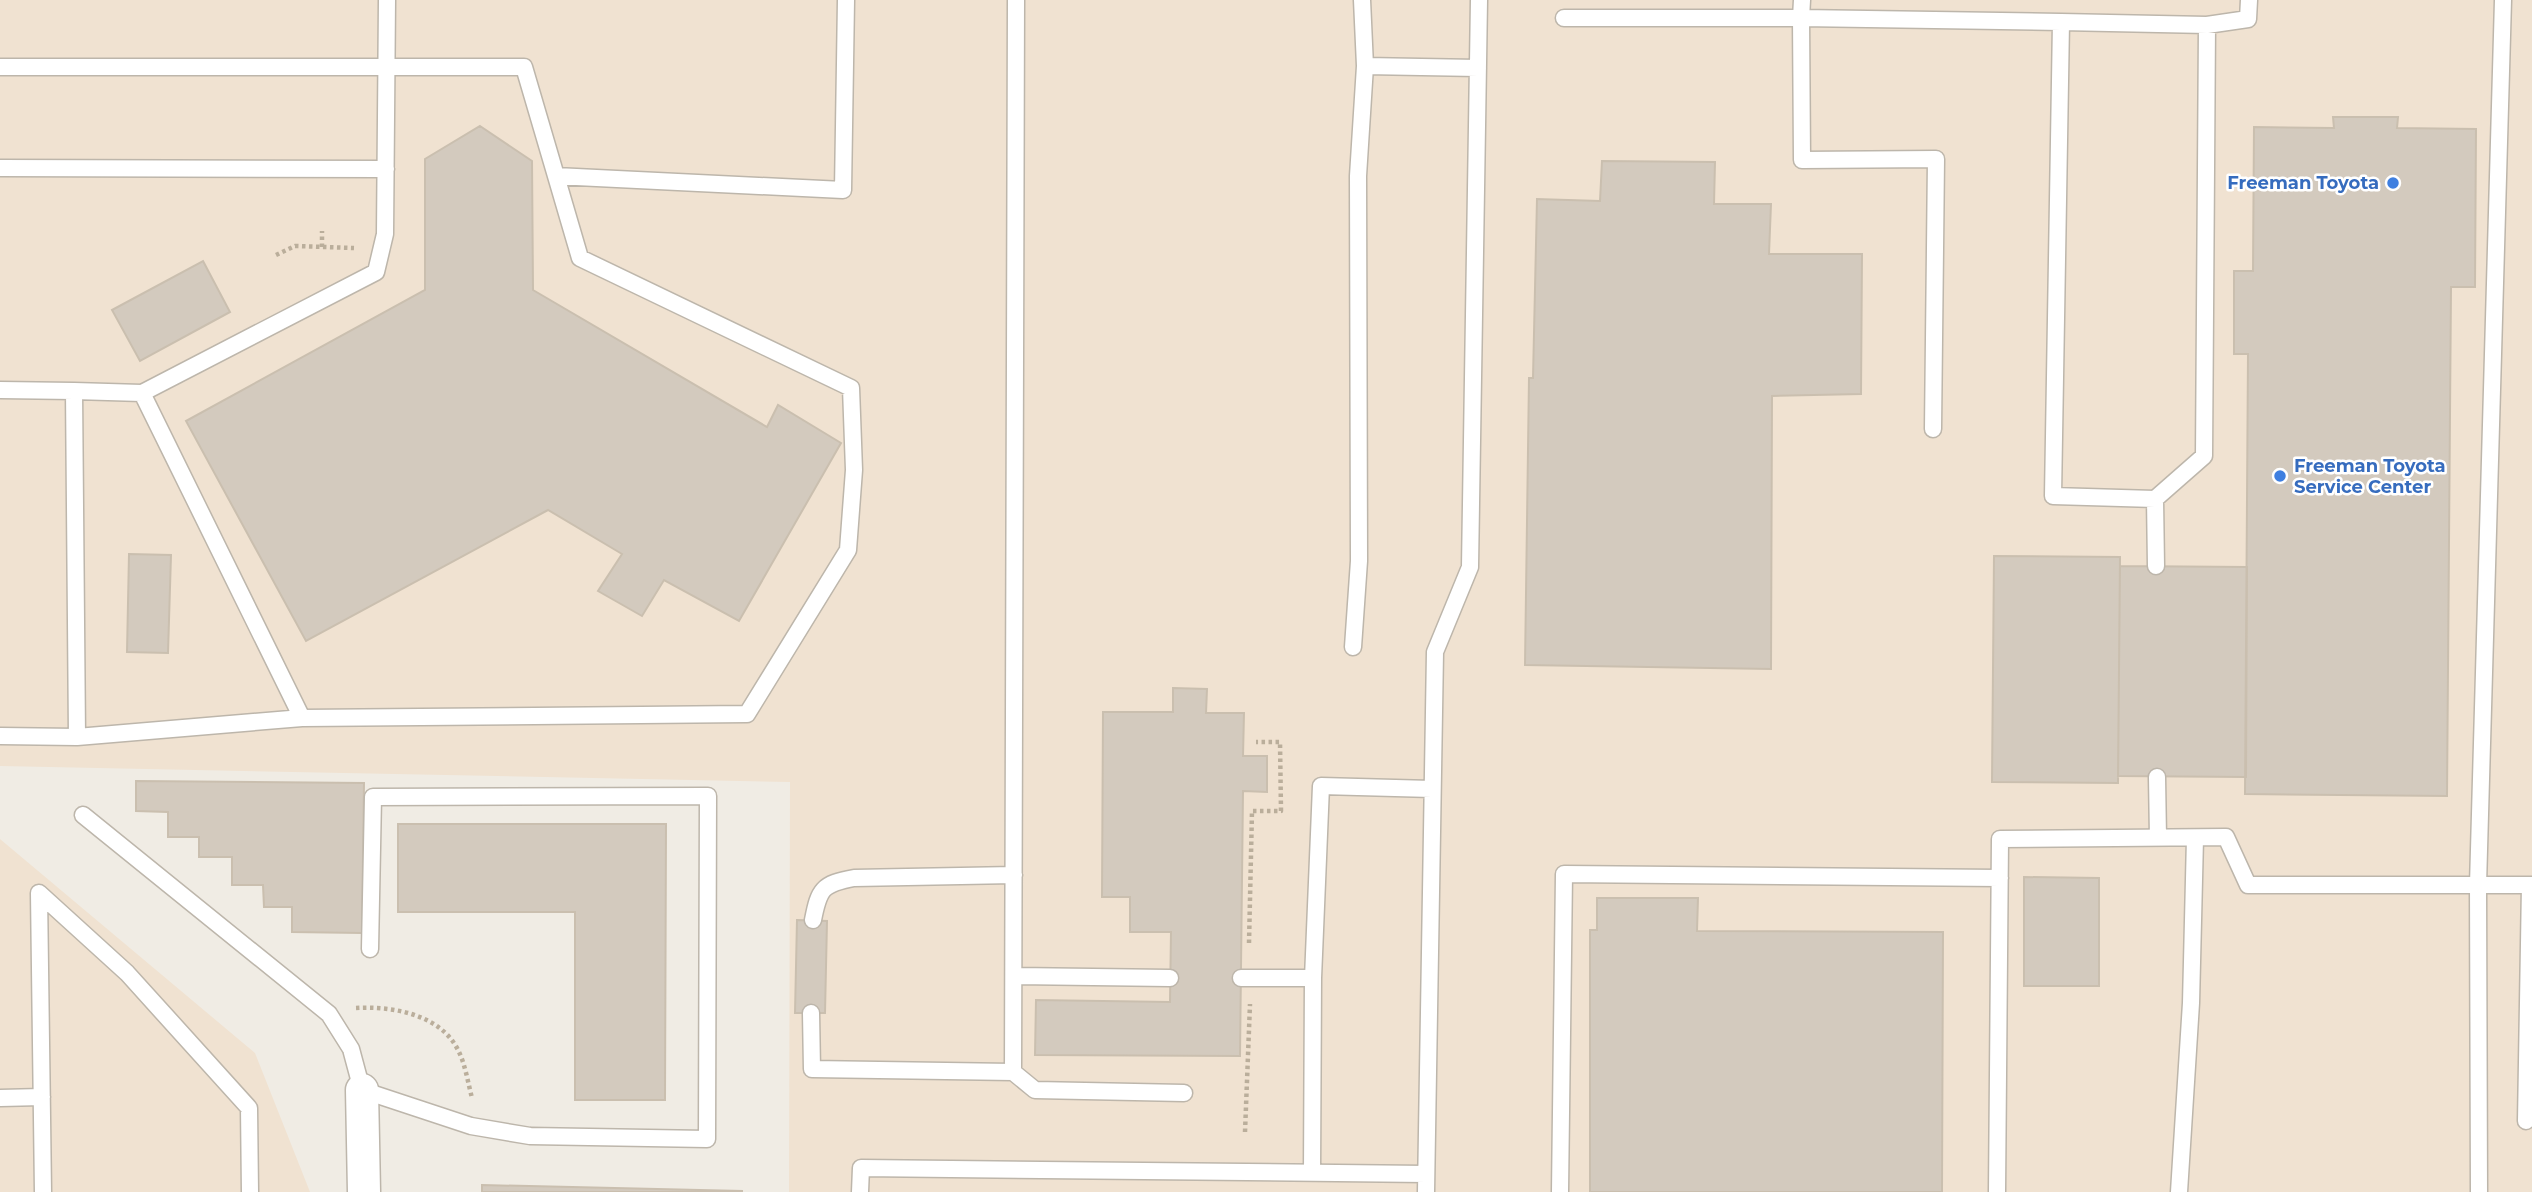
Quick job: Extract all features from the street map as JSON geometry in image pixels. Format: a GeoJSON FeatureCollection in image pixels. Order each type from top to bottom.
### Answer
{"type":"FeatureCollection","features":[{"type":"Feature","properties":{"kind":"street"},"geometry":{"type":"LineString","coordinates":[[362,1090],[364,1192]]}},
{"type":"Feature","properties":{"kind":"lane"},"geometry":{"type":"LineString","coordinates":[[0,390],[142,393],[376,272],[385,234],[387,0]]}},
{"type":"Feature","properties":{"kind":"lane"},"geometry":{"type":"LineString","coordinates":[[556,176],[843,190],[846,0]]}},
{"type":"Feature","properties":{"kind":"lane"},"geometry":{"type":"LineString","coordinates":[[1013,1072],[1016,0]]}},
{"type":"Feature","properties":{"kind":"lane"},"geometry":{"type":"LineString","coordinates":[[1353,647],[1359,561],[1358,176],[1365,66],[1362,0]]}},
{"type":"Feature","properties":{"kind":"lane"},"geometry":{"type":"LineString","coordinates":[[1426,1192],[1435,652],[1470,567],[1479,0]]}},
{"type":"Feature","properties":{"kind":"lane"},"geometry":{"type":"LineString","coordinates":[[1802,0],[1802,160],[1936,159],[1933,429]]}},
{"type":"Feature","properties":{"kind":"lane"},"geometry":{"type":"LineString","coordinates":[[1564,18],[1801,18],[2207,25],[2248,19],[2249,0]]}},
{"type":"Feature","properties":{"kind":"lane"},"geometry":{"type":"LineString","coordinates":[[2479,1192],[2478,885],[2503,0]]}},
{"type":"Feature","properties":{"kind":"lane"},"geometry":{"type":"LineString","coordinates":[[2061,22],[2053,496],[2155,499],[2204,456],[2207,25]]}},
{"type":"Feature","properties":{"kind":"lane"},"geometry":{"type":"LineString","coordinates":[[1365,66],[1478,68]]}},
{"type":"Feature","properties":{"kind":"lane"},"geometry":{"type":"LineString","coordinates":[[0,67],[524,67],[580,258],[851,388],[854,470],[848,550],[747,714],[302,718],[76,737],[0,736]]}},
{"type":"Feature","properties":{"kind":"lane"},"geometry":{"type":"LineString","coordinates":[[0,168],[386,169]]}},
{"type":"Feature","properties":{"kind":"lane"},"geometry":{"type":"LineString","coordinates":[[74,391],[76,737]]}},
{"type":"Feature","properties":{"kind":"lane"},"geometry":{"type":"LineString","coordinates":[[142,393],[302,718]]}},
{"type":"Feature","properties":{"kind":"lane"},"geometry":{"type":"LineString","coordinates":[[2155,499],[2156,566]]}},
{"type":"Feature","properties":{"kind":"lane"},"geometry":{"type":"LineString","coordinates":[[2157,777],[2158,838]]}},
{"type":"Feature","properties":{"kind":"lane"},"geometry":{"type":"LineString","coordinates":[[1312,1174],[1313,978],[1321,786],[1432,789]]}},
{"type":"Feature","properties":{"kind":"lane"},"geometry":{"type":"LineString","coordinates":[[83,816],[329,1014],[351,1049],[362,1090],[471,1126],[530,1136],[707,1139],[708,796],[373,797],[370,949]]}},
{"type":"Feature","properties":{"kind":"lane"},"geometry":{"type":"LineString","coordinates":[[1997,1192],[2000,839],[2226,837],[2248,885],[2531,884],[2526,1121]]}},
{"type":"Feature","properties":{"kind":"lane"},"geometry":{"type":"LineString","coordinates":[[2179,1192],[2191,1003],[2195,838]]}},
{"type":"Feature","properties":{"kind":"lane"},"geometry":{"type":"LineString","coordinates":[[1560,1192],[1564,874],[2000,878]]}},
{"type":"Feature","properties":{"kind":"lane"},"geometry":{"type":"LineString","coordinates":[[813,920],[818,895],[831,882],[854,878],[1014,875]]}},
{"type":"Feature","properties":{"kind":"lane"},"geometry":{"type":"LineString","coordinates":[[43,1192],[39,893],[127,973],[249,1108],[250,1192]]}},
{"type":"Feature","properties":{"kind":"lane"},"geometry":{"type":"LineString","coordinates":[[1014,976],[1170,978]]}},
{"type":"Feature","properties":{"kind":"lane"},"geometry":{"type":"LineString","coordinates":[[1241,978],[1313,978]]}},
{"type":"Feature","properties":{"kind":"lane"},"geometry":{"type":"LineString","coordinates":[[811,1013],[812,1069],[1013,1072],[1035,1090],[1184,1093]]}},
{"type":"Feature","properties":{"kind":"lane"},"geometry":{"type":"LineString","coordinates":[[0,1098],[42,1097]]}},
{"type":"Feature","properties":{"kind":"lane"},"geometry":{"type":"LineString","coordinates":[[860,1192],[861,1168],[1426,1174]]}},
{"type":"Feature","properties":{"kind":"path"},"geometry":{"type":"LineString","coordinates":[[321,247],[322,231]]}},
{"type":"Feature","properties":{"kind":"path"},"geometry":{"type":"LineString","coordinates":[[276,255],[295,246],[355,248]]}},
{"type":"Feature","properties":{"kind":"path"},"geometry":{"type":"LineString","coordinates":[[1249,943],[1252,811],[1281,811],[1280,741],[1256,742]]}},
{"type":"Feature","properties":{"kind":"path"},"geometry":{"type":"LineString","coordinates":[[1245,1132],[1250,1003]]}},
{"type":"Feature","properties":{"kind":"path"},"geometry":{"type":"LineString","coordinates":[[356,1008],[380,1007],[411,1014],[439,1026],[458,1050],[472,1098]]}},
{"type":"Feature","properties":{"kind":"shaded area"},"geometry":{"type":"Polygon","coordinates":[[[0,0],[2532,0],[2532,1192],[789,1192],[790,782],[0,766],[0,0]]]}},
{"type":"Feature","properties":{"kind":"shaded area"},"geometry":{"type":"Polygon","coordinates":[[[0,839],[255,1053],[310,1192],[0,1192],[0,839]]]}},
{"type":"Feature","properties":{"kind":"building"},"geometry":{"type":"Polygon","coordinates":[[[2333,117],[2398,117],[2397,128],[2476,129],[2475,287],[2451,287],[2447,796],[2245,794],[2248,354],[2234,354],[2234,271],[2253,271],[2254,127],[2334,128],[2333,117]]]}},
{"type":"Feature","properties":{"kind":"building"},"geometry":{"type":"Polygon","coordinates":[[[480,126],[532,161],[533,290],[767,427],[778,405],[841,443],[739,621],[664,580],[642,616],[598,591],[622,554],[548,510],[306,641],[186,421],[425,290],[425,159],[480,126]]]}},
{"type":"Feature","properties":{"kind":"building"},"geometry":{"type":"Polygon","coordinates":[[[1602,161],[1715,162],[1714,204],[1771,204],[1769,254],[1862,254],[1861,394],[1772,396],[1771,669],[1525,665],[1529,378],[1533,378],[1537,199],[1600,201],[1602,161]]]}},
{"type":"Feature","properties":{"kind":"building"},"geometry":{"type":"Polygon","coordinates":[[[203,261],[230,312],[140,361],[112,310],[203,261]]]}},
{"type":"Feature","properties":{"kind":"building"},"geometry":{"type":"Polygon","coordinates":[[[129,554],[171,555],[168,653],[127,652],[129,554]]]}},
{"type":"Feature","properties":{"kind":"building"},"geometry":{"type":"Polygon","coordinates":[[[1994,556],[2120,557],[2118,783],[1992,782],[1994,556]]]}},
{"type":"Feature","properties":{"kind":"building"},"geometry":{"type":"Polygon","coordinates":[[[2120,566],[2247,567],[2246,777],[2118,776],[2120,566]]]}},
{"type":"Feature","properties":{"kind":"building"},"geometry":{"type":"Polygon","coordinates":[[[1173,688],[1207,689],[1206,713],[1244,713],[1243,756],[1267,756],[1267,792],[1243,791],[1240,1056],[1035,1055],[1036,1000],[1170,1002],[1171,932],[1130,932],[1130,897],[1102,897],[1103,712],[1173,712],[1173,688]]]}},
{"type":"Feature","properties":{"kind":"building"},"geometry":{"type":"Polygon","coordinates":[[[136,781],[364,783],[362,933],[292,932],[292,907],[264,907],[263,885],[232,885],[232,857],[199,857],[199,837],[168,837],[168,812],[136,811],[136,781]]]}},
{"type":"Feature","properties":{"kind":"building"},"geometry":{"type":"Polygon","coordinates":[[[398,824],[666,824],[665,1100],[575,1100],[575,912],[398,912],[398,824]]]}},
{"type":"Feature","properties":{"kind":"building"},"geometry":{"type":"Polygon","coordinates":[[[2024,877],[2099,878],[2099,986],[2024,986],[2024,877]]]}},
{"type":"Feature","properties":{"kind":"building"},"geometry":{"type":"Polygon","coordinates":[[[1597,898],[1698,898],[1697,931],[1943,932],[1942,1192],[1590,1192],[1590,930],[1597,930],[1597,898]]]}},
{"type":"Feature","properties":{"kind":"building"},"geometry":{"type":"Polygon","coordinates":[[[797,920],[827,921],[825,1013],[795,1013],[797,920]]]}},
{"type":"Feature","properties":{"kind":"building"},"geometry":{"type":"Polygon","coordinates":[[[482,1185],[742,1191],[742,1192],[482,1192],[482,1185]]]}},
{"type":"Feature","properties":{"kind":"place","name":"Freeman Toyota"},"geometry":{"type":"Point","coordinates":[2393,183]}},
{"type":"Feature","properties":{"kind":"place","name":"Freeman Toyota Service Center"},"geometry":{"type":"Point","coordinates":[2280,476]}}]}
